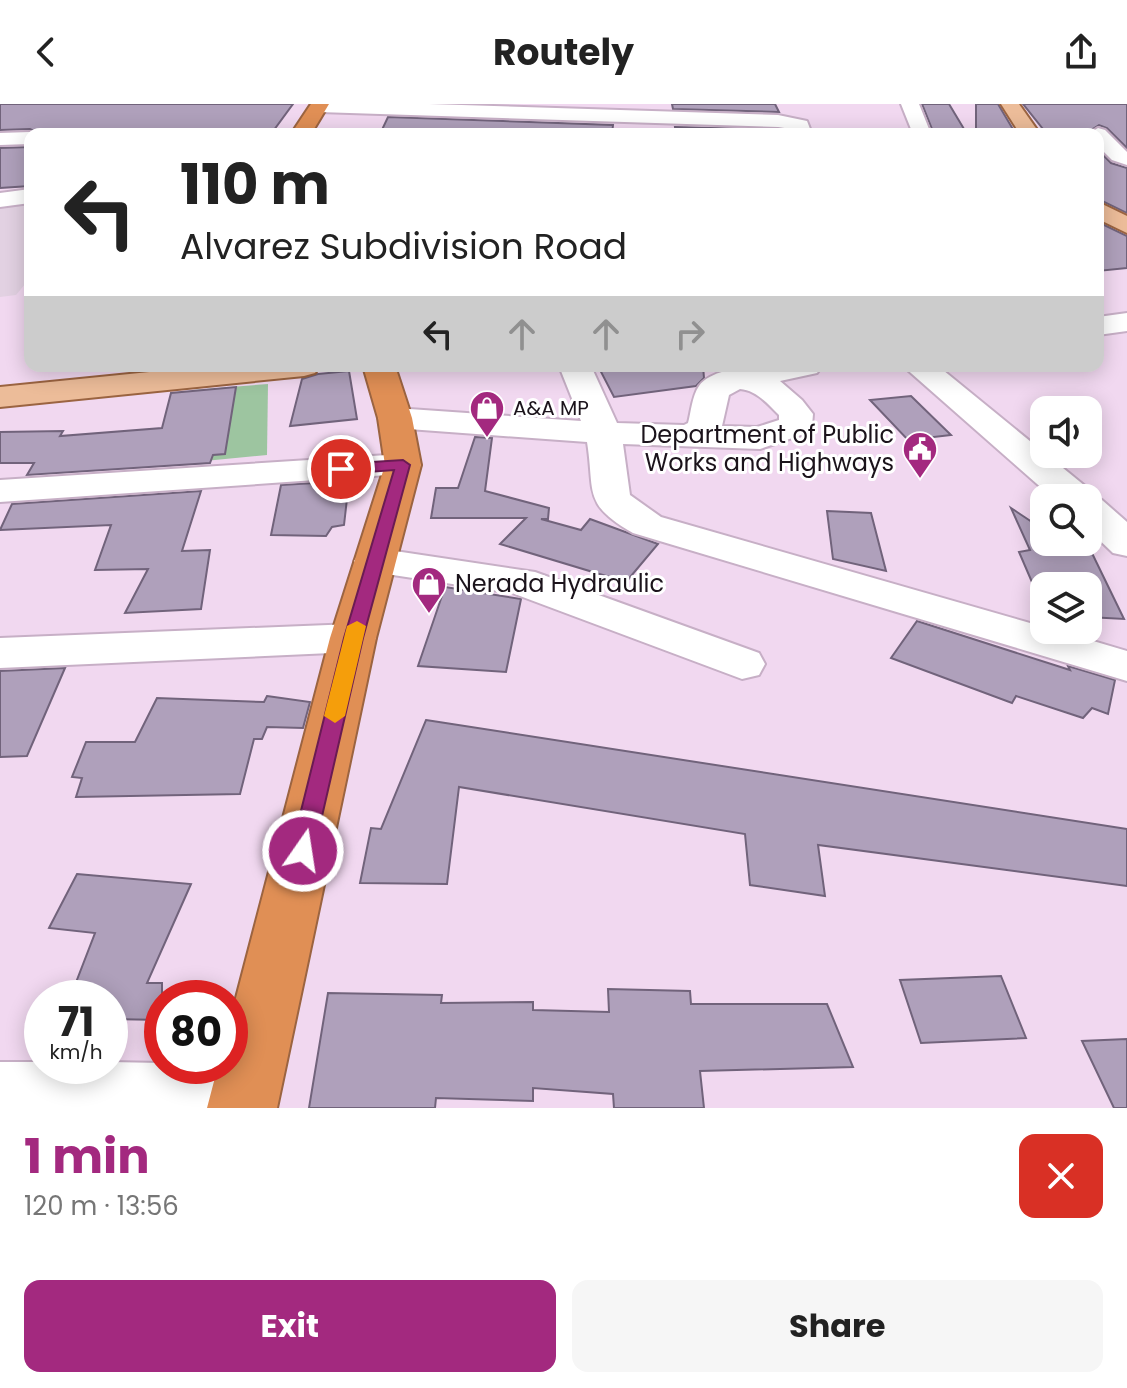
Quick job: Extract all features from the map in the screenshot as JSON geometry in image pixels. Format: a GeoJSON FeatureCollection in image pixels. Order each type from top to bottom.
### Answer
{"type":"FeatureCollection","features":[{"type":"Feature","properties":{"kind":"highway"},"geometry":{"type":"LineString","coordinates":[[305,128],[319,105]]}},
{"type":"Feature","properties":{"kind":"highway"},"geometry":{"type":"LineString","coordinates":[[243,1102],[353,638],[375,561],[399,442],[381,372]]}},
{"type":"Feature","properties":{"kind":"main road"},"geometry":{"type":"LineString","coordinates":[[1010,104],[1026,128]]}},
{"type":"Feature","properties":{"kind":"main road"},"geometry":{"type":"LineString","coordinates":[[1104,213],[1127,226]]}},
{"type":"Feature","properties":{"kind":"main road"},"geometry":{"type":"LineString","coordinates":[[0,397],[245,372]]}},
{"type":"Feature","properties":{"kind":"street"},"geometry":{"type":"LineString","coordinates":[[910,104],[920,128]]}},
{"type":"Feature","properties":{"kind":"street"},"geometry":{"type":"LineString","coordinates":[[319,105],[778,121],[800,125],[801,128]]}},
{"type":"Feature","properties":{"kind":"street"},"geometry":{"type":"LineString","coordinates":[[440,128],[447,111]]}},
{"type":"Feature","properties":{"kind":"street"},"geometry":{"type":"LineString","coordinates":[[1080,116],[1092,128]]}},
{"type":"Feature","properties":{"kind":"street"},"geometry":{"type":"LineString","coordinates":[[0,139],[24,138]]}},
{"type":"Feature","properties":{"kind":"street"},"geometry":{"type":"LineString","coordinates":[[1104,140],[1119,156],[1127,159]]}},
{"type":"Feature","properties":{"kind":"street"},"geometry":{"type":"LineString","coordinates":[[0,200],[24,197]]}},
{"type":"Feature","properties":{"kind":"street"},"geometry":{"type":"LineString","coordinates":[[1104,325],[1127,322]]}},
{"type":"Feature","properties":{"kind":"street"},"geometry":{"type":"LineString","coordinates":[[577,372],[602,433],[607,491],[622,512],[647,525],[1127,666]]}},
{"type":"Feature","properties":{"kind":"street"},"geometry":{"type":"LineString","coordinates":[[691,436],[704,428],[713,390],[728,382],[776,372]]}},
{"type":"Feature","properties":{"kind":"street"},"geometry":{"type":"LineString","coordinates":[[926,372],[1059,484]]}},
{"type":"Feature","properties":{"kind":"street"},"geometry":{"type":"LineString","coordinates":[[0,491],[399,442],[602,433],[760,438],[795,426],[796,413],[771,388],[745,378]]}},
{"type":"Feature","properties":{"kind":"street"},"geometry":{"type":"LineString","coordinates":[[1102,521],[1127,544]]}},
{"type":"Feature","properties":{"kind":"street"},"geometry":{"type":"LineString","coordinates":[[375,561],[520,581],[742,664]]}},
{"type":"Feature","properties":{"kind":"street"},"geometry":{"type":"LineString","coordinates":[[0,653],[353,638]]}},
{"type":"Feature","properties":{"kind":"street"},"geometry":{"type":"LineString","coordinates":[[0,1094],[243,1102]]}},
{"type":"Feature","properties":{"kind":"shaded area"},"geometry":{"type":"Polygon","coordinates":[[[24,202],[24,285],[16,295],[0,297],[0,204],[24,202]]]}},
{"type":"Feature","properties":{"kind":"green space"},"geometry":{"type":"Polygon","coordinates":[[[268,384],[267,455],[184,463],[193,390],[268,384]]]}},
{"type":"Feature","properties":{"kind":"building"},"geometry":{"type":"Polygon","coordinates":[[[0,104],[293,104],[275,128],[0,130],[0,104]]]}},
{"type":"Feature","properties":{"kind":"building"},"geometry":{"type":"Polygon","coordinates":[[[672,104],[775,104],[779,112],[673,109],[672,104]]]}},
{"type":"Feature","properties":{"kind":"building"},"geometry":{"type":"Polygon","coordinates":[[[922,104],[949,104],[963,128],[932,128],[922,104]]]}},
{"type":"Feature","properties":{"kind":"building"},"geometry":{"type":"Polygon","coordinates":[[[976,104],[998,104],[1012,128],[976,128],[976,104]]]}},
{"type":"Feature","properties":{"kind":"building"},"geometry":{"type":"Polygon","coordinates":[[[1023,104],[1127,104],[1127,148],[1107,128],[1099,125],[1094,128],[1042,128],[1023,104]]]}},
{"type":"Feature","properties":{"kind":"building"},"geometry":{"type":"Polygon","coordinates":[[[388,117],[613,125],[613,128],[383,128],[388,117]]]}},
{"type":"Feature","properties":{"kind":"building"},"geometry":{"type":"Polygon","coordinates":[[[24,147],[24,186],[0,188],[0,148],[24,147]]]}},
{"type":"Feature","properties":{"kind":"building"},"geometry":{"type":"Polygon","coordinates":[[[1104,156],[1111,163],[1127,168],[1127,213],[1104,202],[1104,156]]]}},
{"type":"Feature","properties":{"kind":"building"},"geometry":{"type":"Polygon","coordinates":[[[1104,225],[1127,236],[1127,268],[1104,270],[1104,225]]]}},
{"type":"Feature","properties":{"kind":"building"},"geometry":{"type":"Polygon","coordinates":[[[349,372],[357,419],[290,426],[302,379],[318,374],[349,372]]]}},
{"type":"Feature","properties":{"kind":"building"},"geometry":{"type":"Polygon","coordinates":[[[601,372],[704,372],[704,378],[696,386],[614,397],[601,372]]]}},
{"type":"Feature","properties":{"kind":"building"},"geometry":{"type":"Polygon","coordinates":[[[236,387],[225,454],[213,455],[210,463],[27,475],[34,463],[0,463],[0,432],[63,431],[60,436],[162,428],[171,393],[236,387]]]}},
{"type":"Feature","properties":{"kind":"building"},"geometry":{"type":"Polygon","coordinates":[[[911,396],[951,435],[908,440],[870,400],[911,396]]]}},
{"type":"Feature","properties":{"kind":"building"},"geometry":{"type":"Polygon","coordinates":[[[475,437],[492,438],[485,491],[549,508],[548,519],[541,519],[581,530],[590,519],[658,544],[626,582],[500,544],[526,518],[431,518],[436,488],[458,488],[475,437]]]}},
{"type":"Feature","properties":{"kind":"building"},"geometry":{"type":"Polygon","coordinates":[[[349,481],[344,525],[332,527],[326,536],[271,535],[281,485],[349,481]]]}},
{"type":"Feature","properties":{"kind":"building"},"geometry":{"type":"Polygon","coordinates":[[[201,491],[182,551],[210,550],[201,609],[125,613],[148,569],[95,570],[111,525],[0,530],[12,504],[201,491]]]}},
{"type":"Feature","properties":{"kind":"building"},"geometry":{"type":"Polygon","coordinates":[[[1011,508],[1030,521],[1030,550],[1011,508]]]}},
{"type":"Feature","properties":{"kind":"building"},"geometry":{"type":"Polygon","coordinates":[[[827,511],[871,513],[886,571],[833,559],[827,511]]]}},
{"type":"Feature","properties":{"kind":"building"},"geometry":{"type":"Polygon","coordinates":[[[1030,550],[1030,556],[1093,556],[1101,572],[1030,572],[1030,578],[1019,552],[1030,550]]]}},
{"type":"Feature","properties":{"kind":"building"},"geometry":{"type":"Polygon","coordinates":[[[1102,574],[1124,619],[1102,618],[1102,574]]]}},
{"type":"Feature","properties":{"kind":"building"},"geometry":{"type":"Polygon","coordinates":[[[445,587],[521,599],[506,672],[418,666],[445,587]]]}},
{"type":"Feature","properties":{"kind":"building"},"geometry":{"type":"Polygon","coordinates":[[[917,621],[1070,670],[1068,666],[1115,680],[1108,714],[1092,708],[1083,718],[1016,696],[1012,703],[891,658],[917,621]]]}},
{"type":"Feature","properties":{"kind":"building"},"geometry":{"type":"Polygon","coordinates":[[[65,668],[27,756],[0,757],[0,671],[65,668]]]}},
{"type":"Feature","properties":{"kind":"building"},"geometry":{"type":"Polygon","coordinates":[[[267,696],[310,702],[303,728],[267,727],[262,739],[254,739],[240,794],[76,797],[82,778],[72,777],[86,742],[135,742],[157,698],[264,702],[267,696]]]}},
{"type":"Feature","properties":{"kind":"building"},"geometry":{"type":"Polygon","coordinates":[[[426,720],[1127,829],[1127,886],[818,845],[825,896],[750,885],[745,834],[459,787],[447,884],[360,883],[371,828],[381,829],[426,720]]]}},
{"type":"Feature","properties":{"kind":"building"},"geometry":{"type":"Polygon","coordinates":[[[77,874],[191,884],[148,980],[144,980],[144,1020],[128,1019],[128,980],[77,980],[95,933],[49,928],[77,874]]]}},
{"type":"Feature","properties":{"kind":"building"},"geometry":{"type":"Polygon","coordinates":[[[1001,976],[1026,1038],[921,1043],[900,980],[1001,976]]]}},
{"type":"Feature","properties":{"kind":"building"},"geometry":{"type":"Polygon","coordinates":[[[608,989],[690,991],[691,1004],[827,1004],[853,1067],[700,1071],[704,1108],[614,1108],[613,1094],[533,1088],[533,1101],[436,1098],[435,1108],[309,1108],[328,993],[442,995],[441,1003],[533,1002],[533,1010],[609,1012],[608,989]]]}},
{"type":"Feature","properties":{"kind":"building"},"geometry":{"type":"Polygon","coordinates":[[[1127,1039],[1127,1108],[1114,1108],[1082,1041],[1127,1039]]]}},
{"type":"Feature","properties":{"kind":"slow traffic"},"geometry":{"type":"LineString","coordinates":[[335,716],[357,626]]}},
{"type":"Feature","properties":{"kind":"place","name":"A&A MP"},"geometry":{"type":"Point","coordinates":[487,439]}},
{"type":"Feature","properties":{"kind":"place","name":"Department of Public Works and Highways"},"geometry":{"type":"Point","coordinates":[920,480]}},
{"type":"Feature","properties":{"kind":"place","name":"Nerada Hydraulic"},"geometry":{"type":"Point","coordinates":[429,615]}},
{"type":"Feature","properties":{"kind":"route"},"geometry":{"type":"LineString","coordinates":[[303,851],[353,638],[403,465],[341,469]]}}]}
